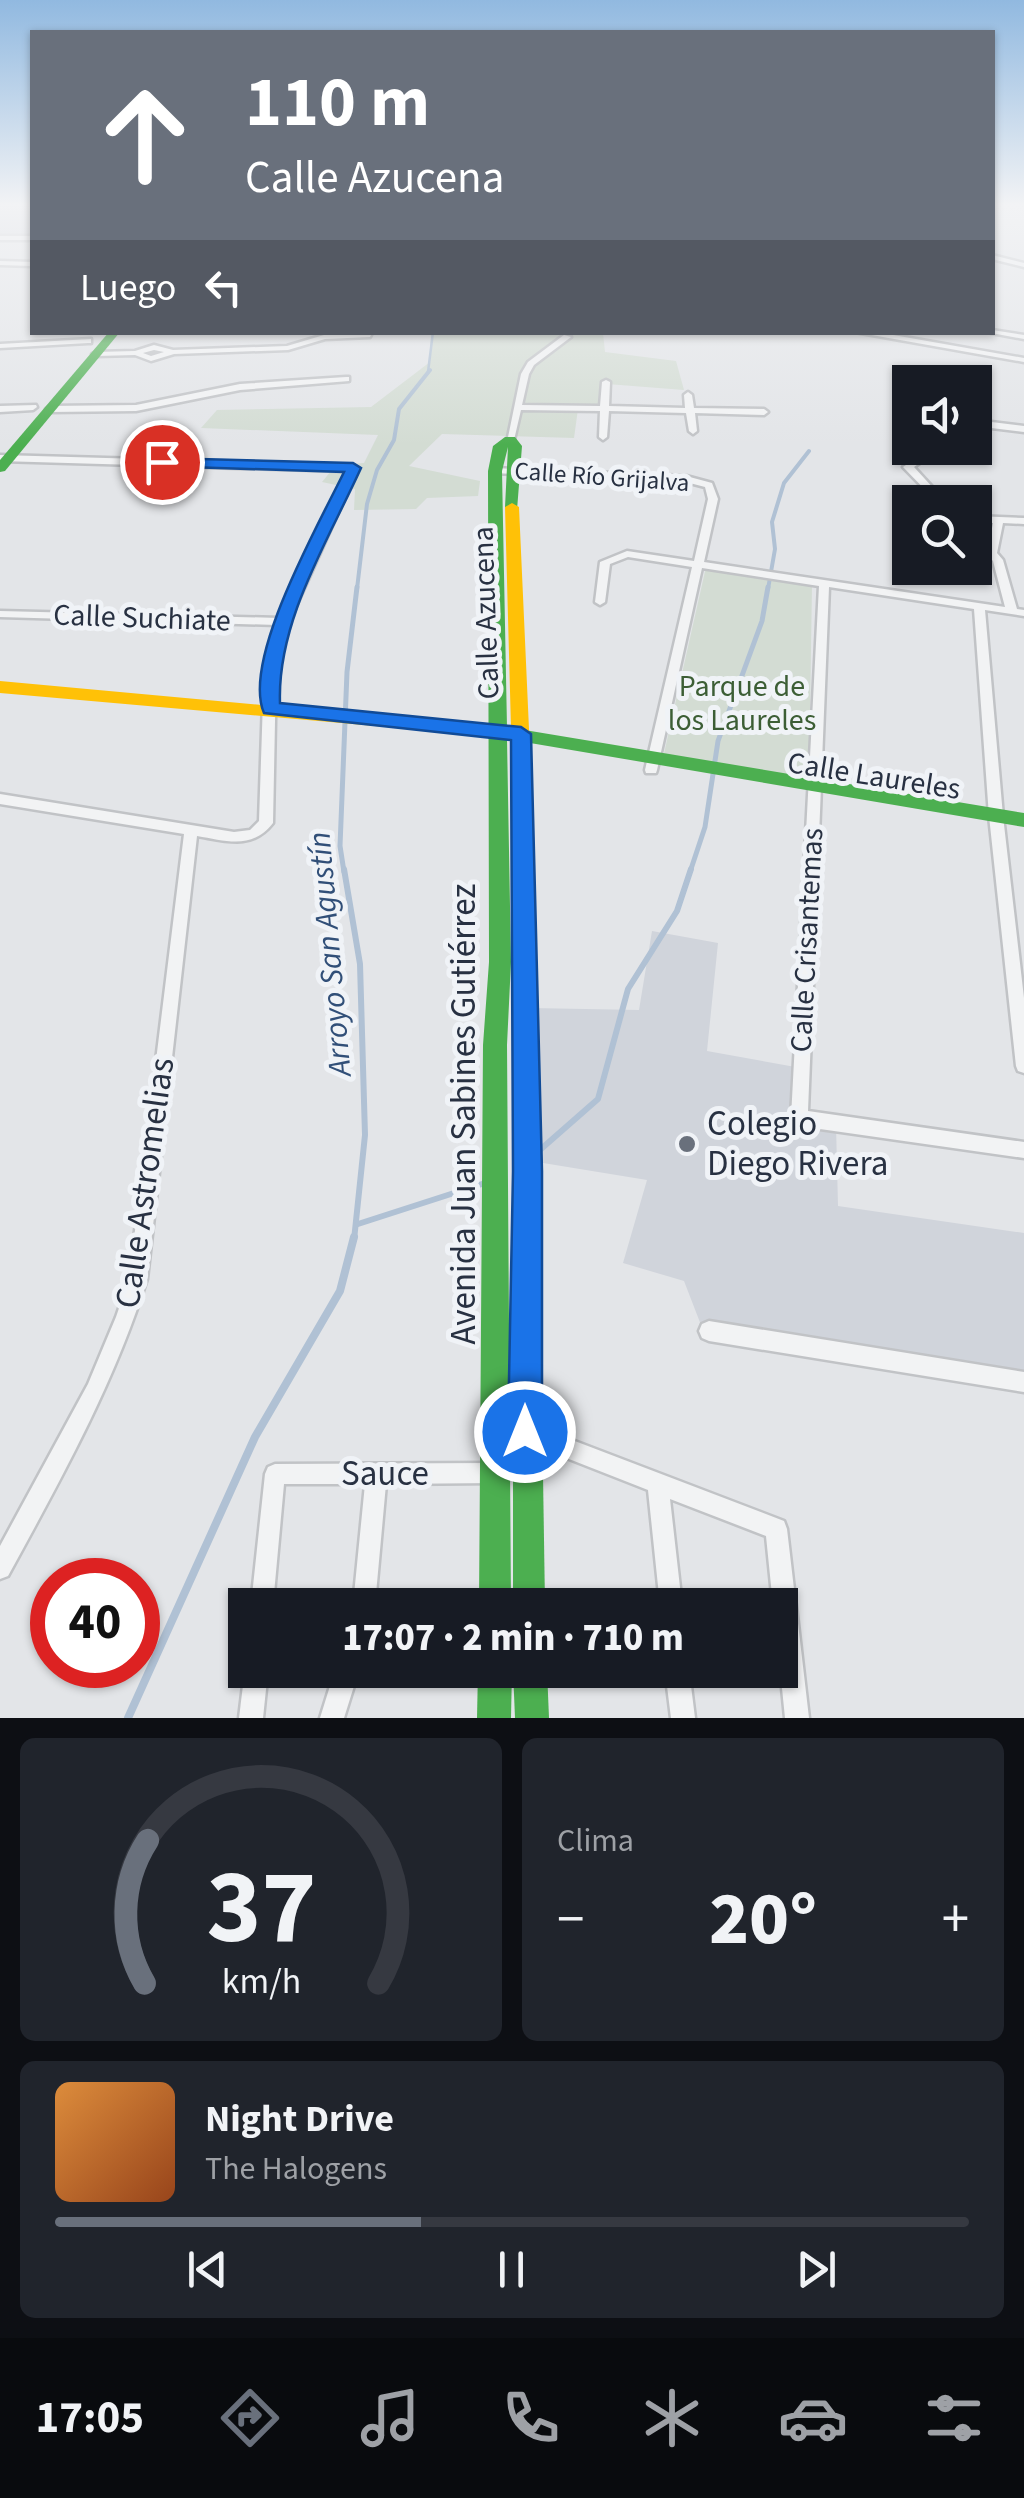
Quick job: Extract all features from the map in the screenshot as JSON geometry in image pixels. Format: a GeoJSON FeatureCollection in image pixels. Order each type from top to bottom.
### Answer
{"type":"FeatureCollection","features":[{"type":"Feature","properties":{"kind":"street"},"geometry":{"type":"LineString","coordinates":[[995,333],[1024,337]]}},
{"type":"Feature","properties":{"kind":"street"},"geometry":{"type":"LineString","coordinates":[[0,346],[93,342],[151,358],[172,352],[288,348],[324,336],[366,335]]}},
{"type":"Feature","properties":{"kind":"street"},"geometry":{"type":"LineString","coordinates":[[876,335],[1024,360]]}},
{"type":"Feature","properties":{"kind":"street"},"geometry":{"type":"LineString","coordinates":[[510,440],[531,364],[567,338]]}},
{"type":"Feature","properties":{"kind":"street"},"geometry":{"type":"LineString","coordinates":[[2,457],[93,342]]}},
{"type":"Feature","properties":{"kind":"street"},"geometry":{"type":"LineString","coordinates":[[0,409],[136,408],[240,388],[346,379]]}},
{"type":"Feature","properties":{"kind":"street"},"geometry":{"type":"LineString","coordinates":[[603,437],[606,382]]}},
{"type":"Feature","properties":{"kind":"street"},"geometry":{"type":"LineString","coordinates":[[688,395],[693,432]]}},
{"type":"Feature","properties":{"kind":"street"},"geometry":{"type":"LineString","coordinates":[[518,406],[764,412]]}},
{"type":"Feature","properties":{"kind":"street"},"geometry":{"type":"LineString","coordinates":[[992,425],[1024,428]]}},
{"type":"Feature","properties":{"kind":"street","name":"Calle Azucena"},"geometry":{"type":"LineString","coordinates":[[510,440],[500,446],[522,741],[529,1588]]}},
{"type":"Feature","properties":{"kind":"street"},"geometry":{"type":"LineString","coordinates":[[0,799],[234,836],[254,834],[266,824],[270,670],[283,622],[353,468],[2,457]]}},
{"type":"Feature","properties":{"kind":"street"},"geometry":{"type":"LineString","coordinates":[[911,465],[908,467],[925,485]]}},
{"type":"Feature","properties":{"kind":"street","name":"Calle Río Grijalva"},"geometry":{"type":"LineString","coordinates":[[503,471],[686,479],[709,485],[713,499],[698,562]]}},
{"type":"Feature","properties":{"kind":"street","name":"Avenida Juan Sabines Gutiérrez"},"geometry":{"type":"LineString","coordinates":[[495,1588],[496,1045],[500,962],[495,738],[503,471]]}},
{"type":"Feature","properties":{"kind":"street"},"geometry":{"type":"LineString","coordinates":[[992,520],[1024,521]]}},
{"type":"Feature","properties":{"kind":"street"},"geometry":{"type":"LineString","coordinates":[[600,602],[605,562],[627,554],[1018,612],[992,553],[1000,520]]}},
{"type":"Feature","properties":{"kind":"street"},"geometry":{"type":"LineString","coordinates":[[652,764],[698,562]]}},
{"type":"Feature","properties":{"kind":"street","name":"Calle Crisantemas"},"geometry":{"type":"LineString","coordinates":[[824,583],[799,1118],[1024,1150]]}},
{"type":"Feature","properties":{"kind":"street"},"geometry":{"type":"LineString","coordinates":[[979,607],[997,822],[1024,1066]]}},
{"type":"Feature","properties":{"kind":"street","name":"Calle Suchiate"},"geometry":{"type":"LineString","coordinates":[[0,614],[283,622]]}},
{"type":"Feature","properties":{"kind":"street"},"geometry":{"type":"LineString","coordinates":[[0,688],[522,741],[997,822],[1024,820]]}},
{"type":"Feature","properties":{"kind":"street"},"geometry":{"type":"LineString","coordinates":[[0,701],[271,715]]}},
{"type":"Feature","properties":{"kind":"street","name":"Calle Laureles"},"geometry":{"type":"LineString","coordinates":[[997,822],[1024,831]]}},
{"type":"Feature","properties":{"kind":"street","name":"Calle Astromelias"},"geometry":{"type":"LineString","coordinates":[[0,1568],[101,1383],[138,1279],[191,829]]}},
{"type":"Feature","properties":{"kind":"street"},"geometry":{"type":"LineString","coordinates":[[496,1045],[526,1053]]}},
{"type":"Feature","properties":{"kind":"street"},"geometry":{"type":"LineString","coordinates":[[496,1324],[525,1320]]}},
{"type":"Feature","properties":{"kind":"street"},"geometry":{"type":"LineString","coordinates":[[709,1331],[1024,1382]]}},
{"type":"Feature","properties":{"kind":"street"},"geometry":{"type":"LineString","coordinates":[[525,1432],[776,1529],[796,1718]]}},
{"type":"Feature","properties":{"kind":"street","name":"Sauce"},"geometry":{"type":"LineString","coordinates":[[264,1588],[275,1474],[495,1473]]}},
{"type":"Feature","properties":{"kind":"street"},"geometry":{"type":"LineString","coordinates":[[366,1588],[376,1474]]}},
{"type":"Feature","properties":{"kind":"street"},"geometry":{"type":"LineString","coordinates":[[658,1484],[668,1588]]}},
{"type":"Feature","properties":{"kind":"street"},"geometry":{"type":"LineString","coordinates":[[252,1718],[254,1688]]}},
{"type":"Feature","properties":{"kind":"street"},"geometry":{"type":"LineString","coordinates":[[332,1718],[342,1688]]}},
{"type":"Feature","properties":{"kind":"street"},"geometry":{"type":"LineString","coordinates":[[494,1688],[494,1718]]}},
{"type":"Feature","properties":{"kind":"street"},"geometry":{"type":"LineString","coordinates":[[531,1688],[532,1718]]}},
{"type":"Feature","properties":{"kind":"street"},"geometry":{"type":"LineString","coordinates":[[680,1688],[682,1718]]}},
{"type":"Feature","properties":{"kind":"shaded area","name":"Colegio Diego Rivera"},"geometry":{"type":"Polygon","coordinates":[[[652,931],[718,943],[707,1051],[801,1068],[799,1118],[836,1125],[838,1206],[1024,1233],[1024,1379],[701,1325],[684,1281],[623,1263],[647,1180],[537,1162],[531,1008],[639,1010],[652,931]]]}},
{"type":"Feature","properties":{"kind":"green space"},"geometry":{"type":"Polygon","coordinates":[[[431,335],[603,335],[605,352],[676,361],[684,390],[607,384],[602,403],[578,409],[574,438],[442,434],[409,466],[480,481],[478,496],[427,498],[416,509],[354,510],[355,489],[322,482],[336,465],[364,463],[378,435],[201,428],[217,410],[371,407],[430,362],[431,335]]]}},
{"type":"Feature","properties":{"kind":"green space","name":"Parque de los Laureles"},"geometry":{"type":"Polygon","coordinates":[[[706,567],[812,584],[809,782],[663,758],[706,567]]]}},
{"type":"Feature","properties":{"kind":"waterway","name":"Arroyo San Agustín"},"geometry":{"type":"LineString","coordinates":[[428,372],[433,335]]}},
{"type":"Feature","properties":{"kind":"waterway","name":"Arroyo San Agustín"},"geometry":{"type":"LineString","coordinates":[[357,589],[367,504],[377,470],[394,440],[399,409],[430,370]]}},
{"type":"Feature","properties":{"kind":"waterway"},"geometry":{"type":"LineString","coordinates":[[768,589],[775,549],[772,522],[784,483],[809,451]]}},
{"type":"Feature","properties":{"kind":"waterway","name":"Arroyo San Agustín"},"geometry":{"type":"LineString","coordinates":[[344,872],[340,846],[347,672],[357,587]]}},
{"type":"Feature","properties":{"kind":"waterway"},"geometry":{"type":"LineString","coordinates":[[533,1156],[598,1099],[628,989],[677,911],[705,827],[718,741],[762,621],[768,587]]}},
{"type":"Feature","properties":{"kind":"waterway","name":"Arroyo San Agustín"},"geometry":{"type":"LineString","coordinates":[[344,869],[360,964],[365,1135],[354,1240]]}},
{"type":"Feature","properties":{"kind":"waterway"},"geometry":{"type":"LineString","coordinates":[[358,1224],[485,1183]]}},
{"type":"Feature","properties":{"kind":"waterway","name":"Arroyo San Agustín"},"geometry":{"type":"LineString","coordinates":[[128,1718],[255,1437],[340,1291],[354,1237]]}},
{"type":"Feature","properties":{"kind":"traffic: fast"},"geometry":{"type":"LineString","coordinates":[[0,468],[112,335]]}},
{"type":"Feature","properties":{"kind":"traffic: fast"},"geometry":{"type":"LineString","coordinates":[[495,1588],[495,1045],[500,962],[495,471],[500,446],[510,440],[515,446],[512,507]]}},
{"type":"Feature","properties":{"kind":"traffic: fast"},"geometry":{"type":"LineString","coordinates":[[507,733],[1024,820]]}},
{"type":"Feature","properties":{"kind":"traffic: fast"},"geometry":{"type":"LineString","coordinates":[[523,818],[529,1588]]}},
{"type":"Feature","properties":{"kind":"traffic: fast"},"geometry":{"type":"LineString","coordinates":[[494,1718],[495,1688]]}},
{"type":"Feature","properties":{"kind":"traffic: fast"},"geometry":{"type":"LineString","coordinates":[[531,1688],[532,1718]]}},
{"type":"Feature","properties":{"kind":"traffic: slow"},"geometry":{"type":"LineString","coordinates":[[512,507],[523,818]]}},
{"type":"Feature","properties":{"kind":"traffic: slow"},"geometry":{"type":"LineString","coordinates":[[0,687],[507,733]]}},
{"type":"Feature","properties":{"kind":"place","name":"Colegio Diego Rivera"},"geometry":{"type":"Point","coordinates":[687,1144]}},
{"type":"Feature","properties":{"kind":"route"},"geometry":{"type":"LineString","coordinates":[[162,462],[353,468],[283,622],[270,670],[271,709],[521,734],[528,1171],[525,1432]]}}]}
